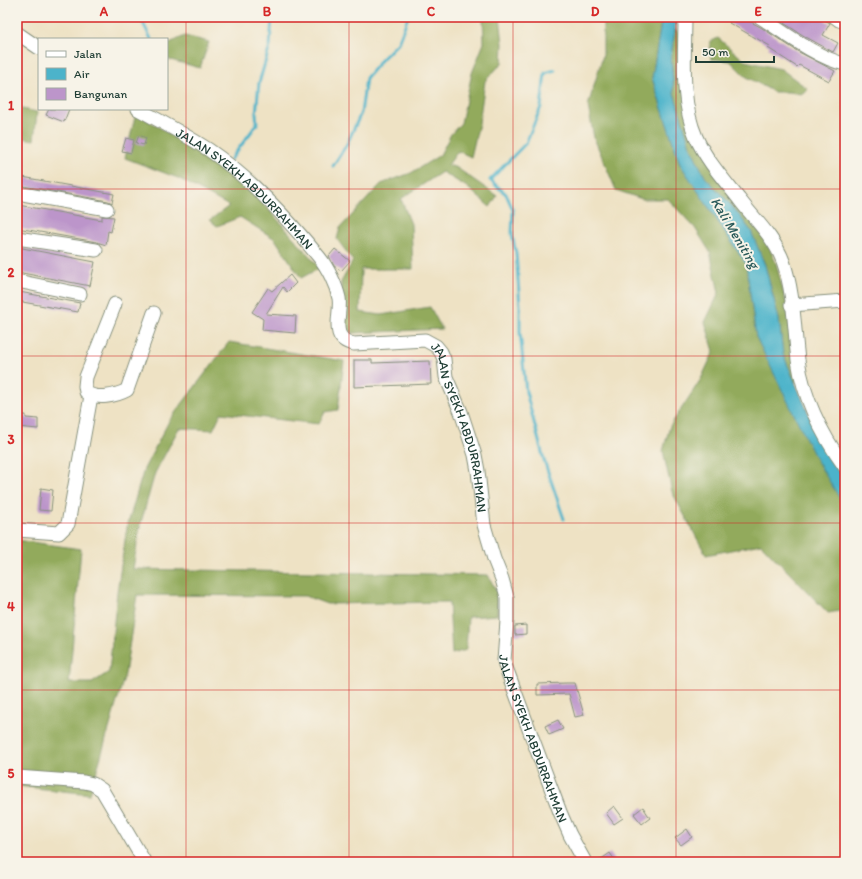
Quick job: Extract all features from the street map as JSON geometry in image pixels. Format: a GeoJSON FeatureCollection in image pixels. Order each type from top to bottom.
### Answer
{"type":"FeatureCollection","features":[{"type":"Feature","properties":{"kind":"street"},"geometry":{"type":"LineString","coordinates":[[685,17],[685,91],[692,126],[696,137],[710,161],[778,249],[786,271],[801,373],[817,422],[826,440],[845,467]]}},
{"type":"Feature","properties":{"kind":"street"},"geometry":{"type":"LineString","coordinates":[[760,17],[799,43],[834,62],[845,64]]}},
{"type":"Feature","properties":{"kind":"street"},"geometry":{"type":"LineString","coordinates":[[835,17],[845,22]]}},
{"type":"Feature","properties":{"kind":"street"},"geometry":{"type":"LineString","coordinates":[[17,33],[38,47]]}},
{"type":"Feature","properties":{"kind":"street","name":"JALAN SYEKH ABDURRAHMAN"},"geometry":{"type":"LineString","coordinates":[[140,110],[209,150],[232,167],[261,192],[310,246],[326,267],[336,291],[340,306],[337,327],[343,338],[354,344],[425,340],[436,346],[441,352],[444,359],[446,378],[461,412],[475,456],[479,477],[484,525],[507,597],[508,622],[504,660],[505,665],[560,812],[570,835],[585,862]]}},
{"type":"Feature","properties":{"kind":"street"},"geometry":{"type":"LineString","coordinates":[[17,193],[107,209]]}},
{"type":"Feature","properties":{"kind":"street"},"geometry":{"type":"LineString","coordinates":[[17,238],[96,250]]}},
{"type":"Feature","properties":{"kind":"street"},"geometry":{"type":"LineString","coordinates":[[17,281],[80,294]]}},
{"type":"Feature","properties":{"kind":"street"},"geometry":{"type":"LineString","coordinates":[[791,305],[845,301]]}},
{"type":"Feature","properties":{"kind":"street"},"geometry":{"type":"LineString","coordinates":[[114,304],[86,377],[86,392],[91,396],[119,395],[127,390],[154,313]]}},
{"type":"Feature","properties":{"kind":"street"},"geometry":{"type":"LineString","coordinates":[[17,530],[59,533],[68,524],[91,396]]}},
{"type":"Feature","properties":{"kind":"street"},"geometry":{"type":"LineString","coordinates":[[17,777],[84,782],[102,790],[144,861]]}},
{"type":"Feature","properties":{"kind":"green space"},"geometry":{"type":"Polygon","coordinates":[[[483,17],[500,17],[503,44],[502,63],[485,81],[479,123],[471,157],[458,151],[448,165],[457,168],[497,196],[490,207],[467,187],[442,172],[401,199],[411,224],[413,269],[361,269],[360,312],[381,315],[430,307],[442,329],[353,333],[343,327],[341,282],[353,261],[337,239],[340,228],[381,184],[411,173],[440,155],[451,134],[461,123],[472,73],[484,43],[483,17]]]}},
{"type":"Feature","properties":{"kind":"green space"},"geometry":{"type":"Polygon","coordinates":[[[602,17],[662,17],[652,78],[680,164],[746,264],[756,337],[845,507],[845,610],[828,613],[761,544],[706,555],[672,492],[663,451],[670,426],[701,379],[714,351],[705,322],[719,293],[710,252],[695,228],[668,199],[642,199],[616,190],[594,138],[588,106],[603,55],[602,17]]]}},
{"type":"Feature","properties":{"kind":"green space"},"geometry":{"type":"Polygon","coordinates":[[[675,29],[681,34],[689,127],[765,238],[776,263],[786,302],[799,380],[795,382],[783,354],[779,319],[765,265],[751,231],[732,206],[705,177],[690,146],[674,93],[671,56],[675,29]]]}},
{"type":"Feature","properties":{"kind":"green space"},"geometry":{"type":"Polygon","coordinates":[[[185,36],[209,42],[200,68],[168,59],[168,44],[185,36]]]}},
{"type":"Feature","properties":{"kind":"green space"},"geometry":{"type":"Polygon","coordinates":[[[718,38],[745,61],[781,69],[808,89],[801,94],[774,92],[745,76],[730,61],[711,59],[710,42],[718,38]]]}},
{"type":"Feature","properties":{"kind":"green space"},"geometry":{"type":"Polygon","coordinates":[[[17,108],[37,112],[34,140],[17,137],[17,108]]]}},
{"type":"Feature","properties":{"kind":"green space"},"geometry":{"type":"Polygon","coordinates":[[[136,113],[228,170],[250,188],[320,268],[301,278],[275,239],[240,217],[217,226],[210,220],[229,206],[178,178],[125,158],[136,113]]]}},
{"type":"Feature","properties":{"kind":"green space"},"geometry":{"type":"Polygon","coordinates":[[[229,342],[344,361],[338,410],[325,412],[319,424],[221,413],[213,430],[179,428],[155,473],[140,526],[133,569],[488,575],[498,594],[497,615],[468,617],[466,650],[452,654],[449,602],[327,604],[305,596],[137,595],[125,674],[90,794],[17,786],[17,540],[81,549],[69,683],[92,683],[109,672],[117,592],[127,527],[144,469],[169,421],[229,342]]]}},
{"type":"Feature","properties":{"kind":"water","name":"Kali Meniting"},"geometry":{"type":"Polygon","coordinates":[[[662,17],[677,17],[671,56],[674,93],[690,146],[705,177],[732,206],[751,231],[765,265],[779,319],[783,354],[816,431],[845,476],[845,507],[817,461],[756,337],[746,264],[680,164],[652,78],[662,17]]]}},
{"type":"Feature","properties":{"kind":"building"},"geometry":{"type":"Polygon","coordinates":[[[733,17],[742,17],[797,51],[835,71],[829,81],[799,65],[797,67],[768,48],[770,46],[729,23],[733,17]]]}},
{"type":"Feature","properties":{"kind":"building"},"geometry":{"type":"Polygon","coordinates":[[[774,17],[819,17],[830,23],[823,35],[838,43],[833,52],[774,17]]]}},
{"type":"Feature","properties":{"kind":"building"},"geometry":{"type":"Polygon","coordinates":[[[48,110],[69,110],[64,122],[46,115],[48,110]]]}},
{"type":"Feature","properties":{"kind":"building"},"geometry":{"type":"Polygon","coordinates":[[[139,135],[146,138],[144,145],[136,143],[139,135]]]}},
{"type":"Feature","properties":{"kind":"building"},"geometry":{"type":"Polygon","coordinates":[[[126,138],[134,140],[131,153],[122,151],[126,138]]]}},
{"type":"Feature","properties":{"kind":"building"},"geometry":{"type":"Polygon","coordinates":[[[17,176],[114,194],[112,203],[108,201],[17,185],[17,176]]]}},
{"type":"Feature","properties":{"kind":"building"},"geometry":{"type":"Polygon","coordinates":[[[18,205],[102,220],[102,216],[114,217],[111,232],[108,231],[106,245],[97,242],[17,228],[18,205]]]}},
{"type":"Feature","properties":{"kind":"building"},"geometry":{"type":"Polygon","coordinates":[[[17,247],[95,262],[90,286],[17,272],[17,247]]]}},
{"type":"Feature","properties":{"kind":"building"},"geometry":{"type":"Polygon","coordinates":[[[335,249],[350,261],[341,271],[334,266],[329,256],[335,249]]]}},
{"type":"Feature","properties":{"kind":"building"},"geometry":{"type":"Polygon","coordinates":[[[290,275],[296,283],[287,292],[283,287],[266,314],[296,316],[295,333],[262,330],[263,319],[252,312],[268,288],[272,291],[290,275]]]}},
{"type":"Feature","properties":{"kind":"building"},"geometry":{"type":"Polygon","coordinates":[[[19,292],[80,303],[78,312],[17,301],[19,292]]]}},
{"type":"Feature","properties":{"kind":"building"},"geometry":{"type":"Polygon","coordinates":[[[354,360],[372,360],[372,363],[430,361],[431,384],[354,387],[354,360]]]}},
{"type":"Feature","properties":{"kind":"building"},"geometry":{"type":"Polygon","coordinates":[[[17,415],[26,415],[26,418],[38,419],[38,429],[17,427],[17,415]]]}},
{"type":"Feature","properties":{"kind":"building"},"geometry":{"type":"Polygon","coordinates":[[[41,488],[53,490],[51,511],[39,510],[41,488]]]}},
{"type":"Feature","properties":{"kind":"building"},"geometry":{"type":"Polygon","coordinates":[[[526,625],[526,634],[515,635],[515,626],[526,625]]]}},
{"type":"Feature","properties":{"kind":"building"},"geometry":{"type":"Polygon","coordinates":[[[575,683],[584,715],[575,717],[569,694],[537,695],[537,684],[575,683]]]}},
{"type":"Feature","properties":{"kind":"building"},"geometry":{"type":"Polygon","coordinates":[[[558,720],[563,729],[549,735],[545,726],[558,720]]]}},
{"type":"Feature","properties":{"kind":"building"},"geometry":{"type":"Polygon","coordinates":[[[614,806],[623,818],[614,824],[606,813],[614,806]]]}},
{"type":"Feature","properties":{"kind":"building"},"geometry":{"type":"Polygon","coordinates":[[[643,807],[650,818],[642,824],[634,814],[643,807]]]}},
{"type":"Feature","properties":{"kind":"building"},"geometry":{"type":"Polygon","coordinates":[[[687,829],[692,837],[681,845],[675,838],[687,829]]]}},
{"type":"Feature","properties":{"kind":"building"},"geometry":{"type":"Polygon","coordinates":[[[610,853],[616,862],[597,862],[610,853]]]}},
{"type":"Feature","properties":{"kind":"waterway"},"geometry":{"type":"LineString","coordinates":[[140,17],[150,38]]}},
{"type":"Feature","properties":{"kind":"waterway"},"geometry":{"type":"LineString","coordinates":[[231,159],[257,124],[256,114],[259,83],[270,46],[272,17]]}},
{"type":"Feature","properties":{"kind":"waterway"},"geometry":{"type":"LineString","coordinates":[[333,166],[347,144],[361,113],[366,78],[398,43],[408,17]]}},
{"type":"Feature","properties":{"kind":"waterway"},"geometry":{"type":"LineString","coordinates":[[555,70],[545,73],[541,107],[526,143],[490,180],[506,194],[513,210],[512,234],[516,253],[520,306],[520,332],[526,392],[544,460],[564,519]]}}]}
